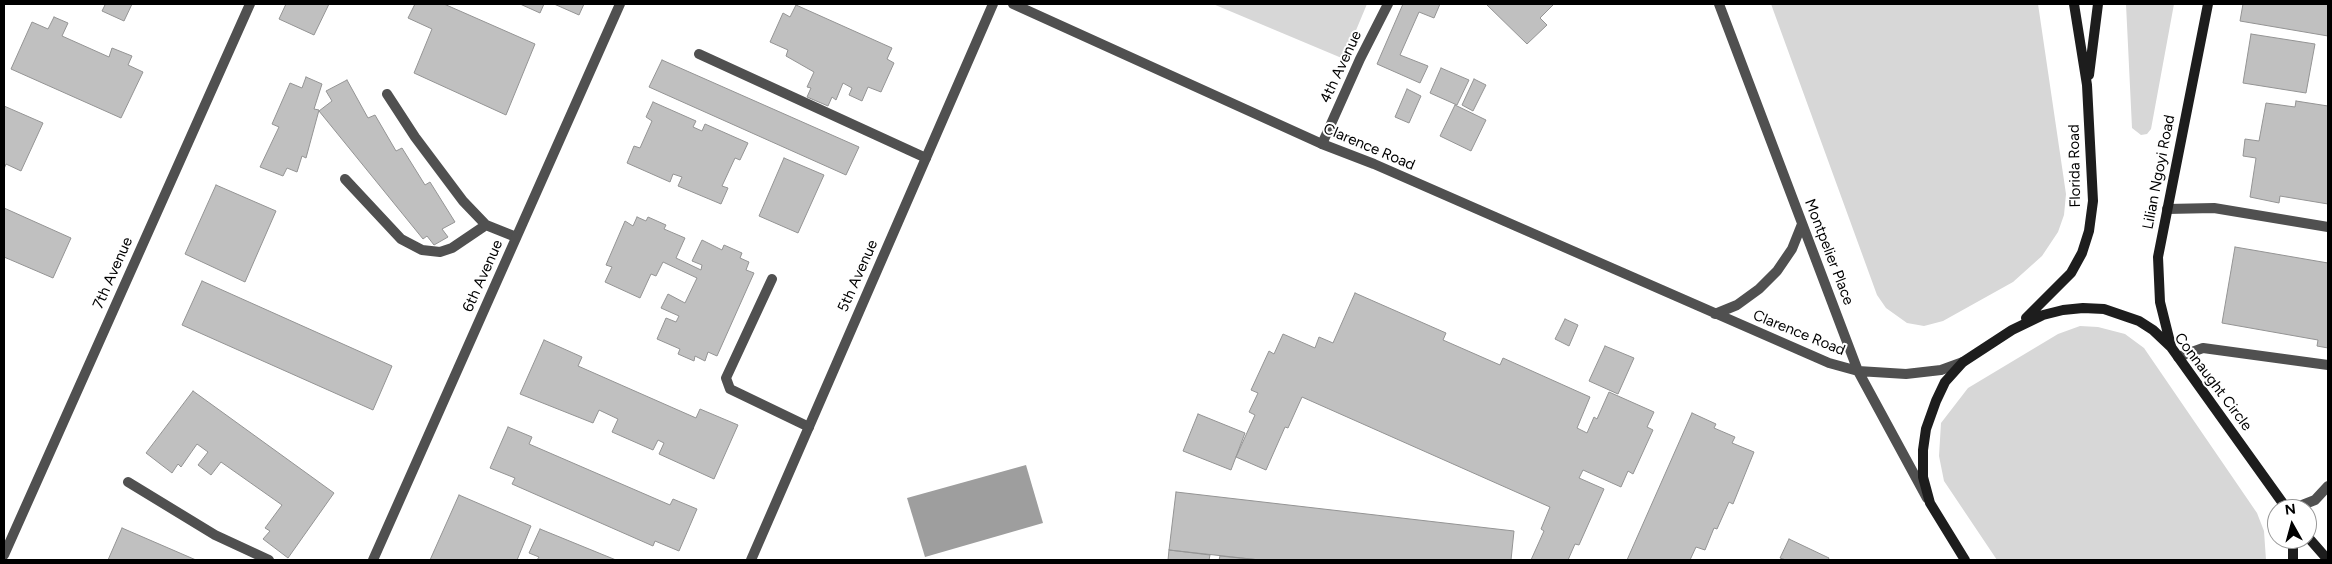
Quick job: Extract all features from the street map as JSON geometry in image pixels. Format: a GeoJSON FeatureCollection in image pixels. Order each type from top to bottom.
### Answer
{"type":"FeatureCollection","features":[{"type":"Feature","properties":{"kind":"street","name":"7th Avenue"},"geometry":{"type":"LineString","coordinates":[[4,555],[250,4]]}},
{"type":"Feature","properties":{"kind":"street","name":"6th Avenue"},"geometry":{"type":"LineString","coordinates":[[373,560],[620,4]]}},
{"type":"Feature","properties":{"kind":"street","name":"5th Avenue"},"geometry":{"type":"LineString","coordinates":[[751,560],[992,4]]}},
{"type":"Feature","properties":{"kind":"street","name":"Clarence Road"},"geometry":{"type":"LineString","coordinates":[[1013,4],[1322,144],[1383,168],[1795,350],[1829,363],[1858,371],[1906,374],[1941,370],[1963,362]]}},
{"type":"Feature","properties":{"kind":"street","name":"4th Avenue"},"geometry":{"type":"LineString","coordinates":[[1322,144],[1388,4]]}},
{"type":"Feature","properties":{"kind":"street","name":"Montpelier Place"},"geometry":{"type":"LineString","coordinates":[[1719,4],[1858,371],[1930,503]]}},
{"type":"Feature","properties":{"kind":"street","name":"Florida Road"},"geometry":{"type":"LineString","coordinates":[[2012,330],[2036,310],[2071,273],[2082,253],[2086,239],[2093,201],[2088,86],[2074,4]]}},
{"type":"Feature","properties":{"kind":"street"},"geometry":{"type":"LineString","coordinates":[[2088,86],[2098,4]]}},
{"type":"Feature","properties":{"kind":"street","name":"Lilian Ngoyi Road"},"geometry":{"type":"LineString","coordinates":[[2171,346],[2157,280],[2158,257],[2208,4]]}},
{"type":"Feature","properties":{"kind":"street"},"geometry":{"type":"LineString","coordinates":[[699,54],[926,158]]}},
{"type":"Feature","properties":{"kind":"street"},"geometry":{"type":"LineString","coordinates":[[387,94],[415,137],[458,194],[486,226],[516,237]]}},
{"type":"Feature","properties":{"kind":"street"},"geometry":{"type":"LineString","coordinates":[[345,179],[401,239],[422,250],[440,252],[452,248],[486,226]]}},
{"type":"Feature","properties":{"kind":"street"},"geometry":{"type":"LineString","coordinates":[[2167,209],[2214,208],[2328,227]]}},
{"type":"Feature","properties":{"kind":"street","name":"Clarence Road"},"geometry":{"type":"LineString","coordinates":[[1715,314],[1737,305],[1759,290],[1777,271],[1792,249],[1802,224]]}},
{"type":"Feature","properties":{"kind":"street"},"geometry":{"type":"LineString","coordinates":[[772,279],[726,378],[730,390],[809,427]]}},
{"type":"Feature","properties":{"kind":"street","name":"Connaught Circle"},"geometry":{"type":"LineString","coordinates":[[1965,560],[1930,503],[1923,477],[1923,450],[1926,429],[1936,401],[1945,382],[1963,362],[2012,330],[2043,315],[2063,310],[2083,308],[2104,309],[2139,321],[2171,346],[2281,499]]}},
{"type":"Feature","properties":{"kind":"street"},"geometry":{"type":"LineString","coordinates":[[2178,357],[2202,348],[2328,365]]}},
{"type":"Feature","properties":{"kind":"street"},"geometry":{"type":"LineString","coordinates":[[128,482],[215,535],[269,560]]}},
{"type":"Feature","properties":{"kind":"street"},"geometry":{"type":"LineString","coordinates":[[2315,499],[2328,486]]}},
{"type":"Feature","properties":{"kind":"street"},"geometry":{"type":"LineString","coordinates":[[2317,547],[2328,560]]}},
{"type":"Feature","properties":{"kind":"shaded area"},"geometry":{"type":"Polygon","coordinates":[[[1213,4],[1367,4],[1344,59],[1213,4]]]}},
{"type":"Feature","properties":{"kind":"shaded area"},"geometry":{"type":"Polygon","coordinates":[[[1771,4],[2038,4],[2066,194],[2064,215],[2058,232],[2042,256],[2013,282],[1943,321],[1924,326],[1907,323],[1886,308],[1877,295],[1771,4]]]}},
{"type":"Feature","properties":{"kind":"shaded area"},"geometry":{"type":"Polygon","coordinates":[[[2126,4],[2174,4],[2151,129],[2147,134],[2141,135],[2132,128],[2126,4]]]}},
{"type":"Feature","properties":{"kind":"shaded area"},"geometry":{"type":"Polygon","coordinates":[[[2080,326],[2098,327],[2125,334],[2144,348],[2257,513],[2264,531],[2266,560],[1997,560],[1944,481],[1939,456],[1941,423],[1968,388],[2058,334],[2080,326]]]}},
{"type":"Feature","properties":{"kind":"shaded area"},"geometry":{"type":"Polygon","coordinates":[[[1026,465],[1043,523],[925,557],[907,498],[1026,465]]]}},
{"type":"Feature","properties":{"kind":"building"},"geometry":{"type":"Polygon","coordinates":[[[103,4],[132,4],[124,21],[102,11],[105,5],[103,4]]]}},
{"type":"Feature","properties":{"kind":"building"},"geometry":{"type":"Polygon","coordinates":[[[286,4],[329,4],[314,35],[279,19],[286,4]]]}},
{"type":"Feature","properties":{"kind":"building"},"geometry":{"type":"Polygon","coordinates":[[[415,4],[444,4],[535,44],[506,115],[414,73],[432,29],[408,18],[415,4]]]}},
{"type":"Feature","properties":{"kind":"building"},"geometry":{"type":"Polygon","coordinates":[[[520,4],[544,4],[540,13],[520,4]]]}},
{"type":"Feature","properties":{"kind":"building"},"geometry":{"type":"Polygon","coordinates":[[[554,4],[584,4],[579,15],[554,4]]]}},
{"type":"Feature","properties":{"kind":"building"},"geometry":{"type":"Polygon","coordinates":[[[1403,4],[1440,4],[1434,18],[1419,12],[1400,55],[1428,66],[1420,83],[1377,64],[1403,4]]]}},
{"type":"Feature","properties":{"kind":"building"},"geometry":{"type":"Polygon","coordinates":[[[1486,4],[1554,4],[1540,18],[1547,25],[1527,44],[1486,4]]]}},
{"type":"Feature","properties":{"kind":"building"},"geometry":{"type":"Polygon","coordinates":[[[2243,4],[2328,4],[2328,36],[2240,21],[2243,4]]]}},
{"type":"Feature","properties":{"kind":"building"},"geometry":{"type":"Polygon","coordinates":[[[796,5],[892,48],[887,59],[894,63],[881,92],[868,87],[862,101],[849,95],[852,88],[843,83],[836,100],[832,97],[828,106],[807,97],[811,88],[807,87],[814,72],[786,56],[788,50],[770,42],[783,13],[790,17],[796,5]]]}},
{"type":"Feature","properties":{"kind":"building"},"geometry":{"type":"Polygon","coordinates":[[[54,17],[68,23],[62,36],[109,57],[112,48],[132,56],[128,65],[143,72],[121,118],[11,69],[32,22],[48,29],[54,17]]]}},
{"type":"Feature","properties":{"kind":"building"},"geometry":{"type":"Polygon","coordinates":[[[2251,34],[2315,44],[2306,93],[2243,83],[2251,34]]]}},
{"type":"Feature","properties":{"kind":"building"},"geometry":{"type":"Polygon","coordinates":[[[662,60],[859,147],[846,175],[649,87],[662,60]]]}},
{"type":"Feature","properties":{"kind":"building"},"geometry":{"type":"Polygon","coordinates":[[[1441,68],[1469,80],[1457,105],[1430,93],[1441,68]]]}},
{"type":"Feature","properties":{"kind":"building"},"geometry":{"type":"Polygon","coordinates":[[[306,77],[322,84],[314,109],[319,110],[306,158],[302,156],[297,172],[287,168],[283,176],[260,167],[279,127],[272,124],[290,83],[302,88],[306,77]]]}},
{"type":"Feature","properties":{"kind":"building"},"geometry":{"type":"Polygon","coordinates":[[[1474,79],[1486,85],[1473,111],[1462,105],[1474,79]]]}},
{"type":"Feature","properties":{"kind":"building"},"geometry":{"type":"Polygon","coordinates":[[[347,80],[368,118],[375,115],[396,151],[402,148],[425,185],[430,182],[455,222],[442,229],[448,237],[434,245],[427,236],[423,239],[319,111],[332,101],[326,91],[347,80]]]}},
{"type":"Feature","properties":{"kind":"building"},"geometry":{"type":"Polygon","coordinates":[[[1407,89],[1421,96],[1409,123],[1395,117],[1407,89]]]}},
{"type":"Feature","properties":{"kind":"building"},"geometry":{"type":"Polygon","coordinates":[[[2296,101],[2328,106],[2328,204],[2280,196],[2279,203],[2250,197],[2256,158],[2243,156],[2245,139],[2259,141],[2266,103],[2295,107],[2296,101]]]}},
{"type":"Feature","properties":{"kind":"building"},"geometry":{"type":"Polygon","coordinates":[[[653,102],[696,121],[693,127],[702,131],[705,124],[748,143],[740,160],[735,158],[722,186],[728,188],[721,204],[678,186],[682,177],[673,174],[670,182],[627,163],[634,146],[640,148],[652,121],[646,117],[653,102]]]}},
{"type":"Feature","properties":{"kind":"building"},"geometry":{"type":"Polygon","coordinates":[[[1455,105],[1486,120],[1471,151],[1440,136],[1455,105]]]}},
{"type":"Feature","properties":{"kind":"building"},"geometry":{"type":"Polygon","coordinates":[[[4,106],[43,123],[21,171],[6,164],[4,169],[4,106]]]}},
{"type":"Feature","properties":{"kind":"building"},"geometry":{"type":"Polygon","coordinates":[[[784,158],[824,175],[798,233],[759,216],[784,158]]]}},
{"type":"Feature","properties":{"kind":"building"},"geometry":{"type":"Polygon","coordinates":[[[216,185],[276,211],[245,282],[185,254],[216,185]]]}},
{"type":"Feature","properties":{"kind":"building"},"geometry":{"type":"Polygon","coordinates":[[[4,208],[71,238],[53,278],[4,257],[4,208]]]}},
{"type":"Feature","properties":{"kind":"building"},"geometry":{"type":"Polygon","coordinates":[[[637,217],[646,221],[648,217],[666,225],[664,229],[685,238],[676,258],[701,270],[702,265],[692,261],[702,240],[722,250],[724,245],[742,253],[740,258],[749,262],[746,270],[754,273],[717,356],[708,352],[705,361],[695,356],[694,361],[678,354],[680,349],[657,339],[666,318],[676,322],[679,316],[661,308],[668,294],[685,303],[697,278],[663,262],[656,276],[651,274],[640,298],[605,282],[612,267],[606,265],[625,221],[633,226],[637,217]]]}},
{"type":"Feature","properties":{"kind":"building"},"geometry":{"type":"Polygon","coordinates":[[[2235,247],[2328,263],[2328,348],[2317,346],[2318,340],[2222,323],[2235,247]]]}},
{"type":"Feature","properties":{"kind":"building"},"geometry":{"type":"Polygon","coordinates":[[[202,281],[392,366],[373,410],[182,325],[202,281]]]}},
{"type":"Feature","properties":{"kind":"building"},"geometry":{"type":"Polygon","coordinates":[[[1355,293],[1446,333],[1443,340],[1500,365],[1503,358],[1590,397],[1577,428],[1587,433],[1594,417],[1597,419],[1609,392],[1654,412],[1647,427],[1653,430],[1633,474],[1628,471],[1621,487],[1583,470],[1579,478],[1604,489],[1579,545],[1575,544],[1568,560],[1531,560],[1544,531],[1541,529],[1550,507],[1302,397],[1288,428],[1285,427],[1266,470],[1236,457],[1255,415],[1249,412],[1258,393],[1251,390],[1269,351],[1274,354],[1283,334],[1315,348],[1319,337],[1333,343],[1355,293]]]}},
{"type":"Feature","properties":{"kind":"building"},"geometry":{"type":"Polygon","coordinates":[[[1565,319],[1578,325],[1569,346],[1555,339],[1565,319]]]}},
{"type":"Feature","properties":{"kind":"building"},"geometry":{"type":"Polygon","coordinates":[[[544,340],[582,357],[578,366],[696,418],[700,409],[738,425],[714,479],[659,454],[664,443],[658,440],[653,450],[612,432],[618,419],[599,410],[593,423],[520,394],[544,340]]]}},
{"type":"Feature","properties":{"kind":"building"},"geometry":{"type":"Polygon","coordinates":[[[1605,346],[1634,358],[1618,394],[1589,381],[1605,346]]]}},
{"type":"Feature","properties":{"kind":"building"},"geometry":{"type":"Polygon","coordinates":[[[193,391],[334,493],[288,558],[263,539],[270,531],[265,528],[282,505],[221,462],[211,475],[198,465],[208,452],[197,444],[181,467],[178,464],[172,473],[146,453],[193,391]]]}},
{"type":"Feature","properties":{"kind":"building"},"geometry":{"type":"Polygon","coordinates":[[[1692,413],[1716,424],[1714,428],[1735,437],[1732,443],[1754,452],[1733,504],[1729,502],[1717,529],[1714,528],[1705,550],[1696,547],[1690,560],[1627,560],[1692,413]]]}},
{"type":"Feature","properties":{"kind":"building"},"geometry":{"type":"Polygon","coordinates":[[[1198,414],[1245,433],[1231,470],[1183,451],[1198,414]]]}},
{"type":"Feature","properties":{"kind":"building"},"geometry":{"type":"Polygon","coordinates":[[[508,427],[532,437],[529,444],[670,505],[673,499],[697,509],[679,551],[655,541],[653,546],[512,484],[515,478],[490,468],[508,427]]]}},
{"type":"Feature","properties":{"kind":"building"},"geometry":{"type":"Polygon","coordinates":[[[1176,492],[1514,531],[1511,560],[1260,560],[1169,550],[1176,492]]]}},
{"type":"Feature","properties":{"kind":"building"},"geometry":{"type":"Polygon","coordinates":[[[459,495],[531,526],[517,560],[430,560],[459,495]]]}},
{"type":"Feature","properties":{"kind":"building"},"geometry":{"type":"Polygon","coordinates":[[[122,528],[196,560],[108,560],[122,528]]]}},
{"type":"Feature","properties":{"kind":"building"},"geometry":{"type":"Polygon","coordinates":[[[540,529],[616,560],[537,560],[539,557],[529,553],[540,529]]]}},
{"type":"Feature","properties":{"kind":"building"},"geometry":{"type":"Polygon","coordinates":[[[1789,539],[1829,558],[1828,560],[1786,560],[1780,558],[1789,539]]]}},
{"type":"Feature","properties":{"kind":"building"},"geometry":{"type":"Polygon","coordinates":[[[1169,550],[1210,555],[1209,560],[1168,560],[1169,550]]]}},
{"type":"Feature","properties":{"kind":"building"},"geometry":{"type":"Polygon","coordinates":[[[1220,556],[1260,560],[1219,560],[1220,556]]]}}]}
